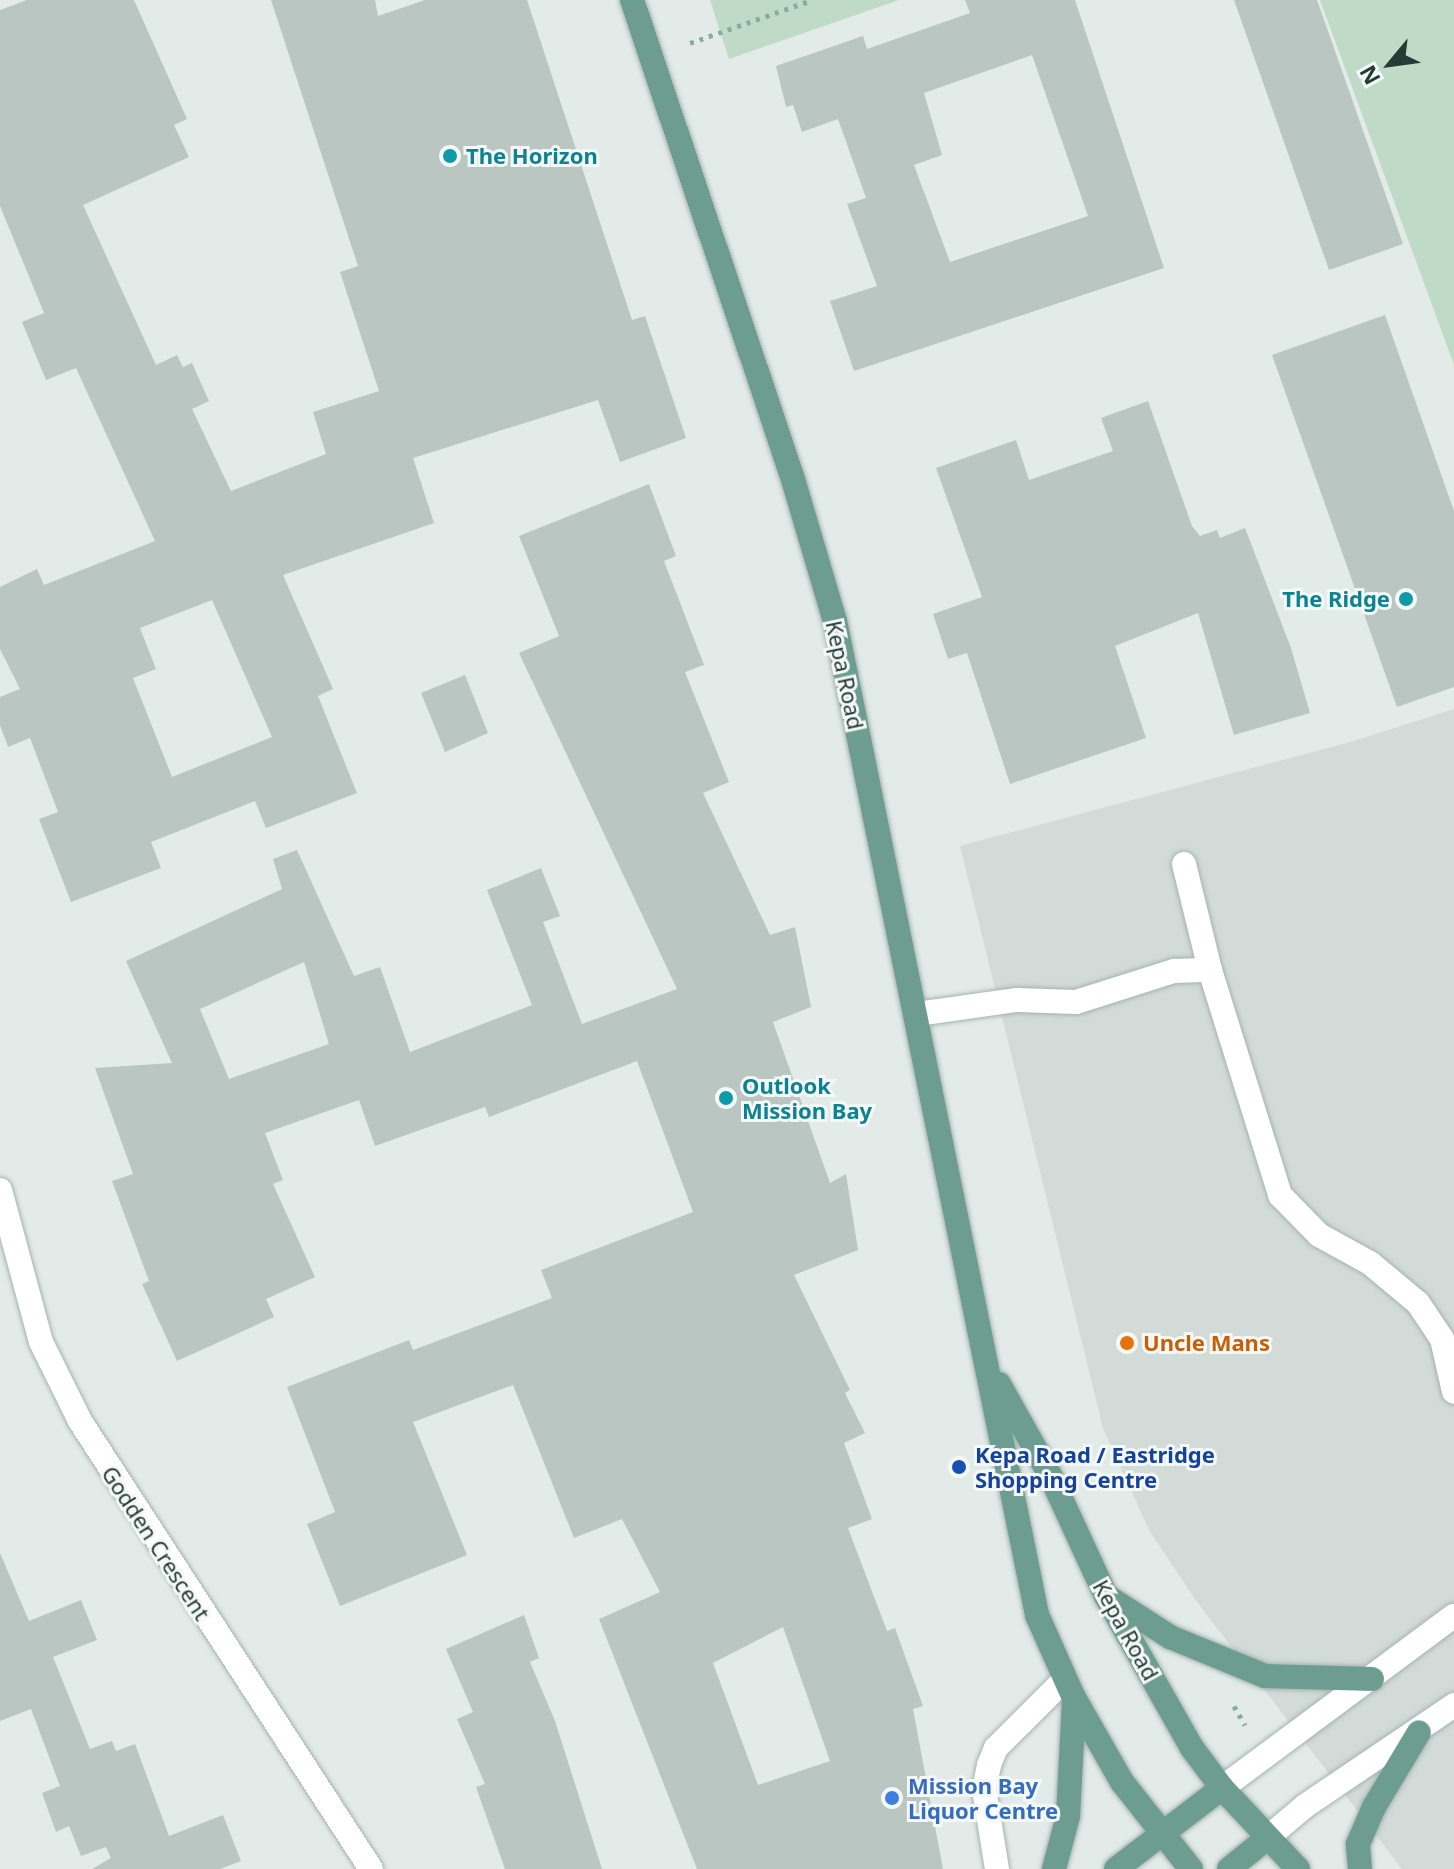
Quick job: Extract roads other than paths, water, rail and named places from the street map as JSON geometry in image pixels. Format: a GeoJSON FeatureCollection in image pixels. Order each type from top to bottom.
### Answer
{"type":"FeatureCollection","features":[{"type":"Feature","properties":{"kind":"main road","name":"Kepa Road"},"geometry":{"type":"LineString","coordinates":[[632,0],[792,476],[835,621],[990,1368],[1024,1566],[1037,1615],[1069,1687],[1122,1782],[1191,1869]]}},
{"type":"Feature","properties":{"kind":"main road","name":"Kepa Road"},"geometry":{"type":"LineString","coordinates":[[990,1368],[1051,1477],[1106,1596],[1192,1748],[1266,1839],[1298,1869]]}},
{"type":"Feature","properties":{"kind":"main road"},"geometry":{"type":"LineString","coordinates":[[1106,1596],[1170,1637],[1265,1676],[1372,1679]]}},
{"type":"Feature","properties":{"kind":"main road"},"geometry":{"type":"LineString","coordinates":[[1054,1869],[1068,1816],[1069,1687]]}},
{"type":"Feature","properties":{"kind":"main road"},"geometry":{"type":"LineString","coordinates":[[1360,1869],[1358,1844],[1419,1732]]}},
{"type":"Feature","properties":{"kind":"main road"},"geometry":{"type":"LineString","coordinates":[[1116,1869],[1222,1788]]}},
{"type":"Feature","properties":{"kind":"main road"},"geometry":{"type":"LineString","coordinates":[[1229,1869],[1266,1839]]}},
{"type":"Feature","properties":{"kind":"street"},"geometry":{"type":"LineString","coordinates":[[1184,864],[1210,970],[1280,1195],[1319,1235],[1394,1281],[1418,1303],[1448,1343],[1454,1392]]}},
{"type":"Feature","properties":{"kind":"street"},"geometry":{"type":"LineString","coordinates":[[917,1014],[1017,1000],[1076,1002],[1174,971],[1210,970]]}},
{"type":"Feature","properties":{"kind":"street","name":"Godden Crescent"},"geometry":{"type":"LineString","coordinates":[[0,1190],[41,1342],[80,1421],[371,1869]]}},
{"type":"Feature","properties":{"kind":"street"},"geometry":{"type":"LineString","coordinates":[[1222,1788],[1454,1616]]}},
{"type":"Feature","properties":{"kind":"street"},"geometry":{"type":"LineString","coordinates":[[997,1869],[984,1789],[989,1765],[996,1748],[1069,1687]]}},
{"type":"Feature","properties":{"kind":"street"},"geometry":{"type":"LineString","coordinates":[[1266,1839],[1305,1806],[1419,1732],[1454,1705]]}},
{"type":"Feature","properties":{"kind":"place","name":"The Horizon"},"geometry":{"type":"Point","coordinates":[450,156]}},
{"type":"Feature","properties":{"kind":"place","name":"The Ridge"},"geometry":{"type":"Point","coordinates":[1406,599]}},
{"type":"Feature","properties":{"kind":"place","name":"Outlook Mission Bay"},"geometry":{"type":"Point","coordinates":[726,1098]}},
{"type":"Feature","properties":{"kind":"place","name":"Uncle Mans"},"geometry":{"type":"Point","coordinates":[1127,1343]}},
{"type":"Feature","properties":{"kind":"place","name":"Kepa Road / Eastridge Shopping Centre"},"geometry":{"type":"Point","coordinates":[959,1467]}},
{"type":"Feature","properties":{"kind":"place","name":"Mission Bay Liquor Centre"},"geometry":{"type":"Point","coordinates":[892,1798]}}]}
